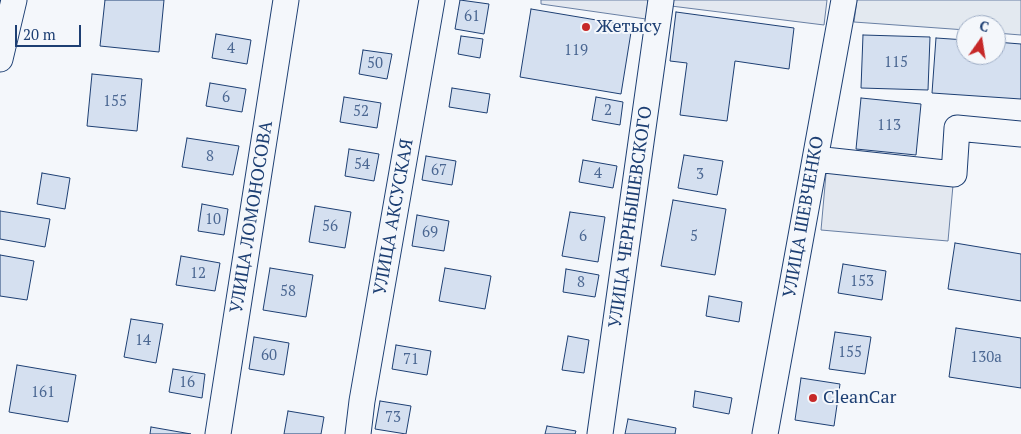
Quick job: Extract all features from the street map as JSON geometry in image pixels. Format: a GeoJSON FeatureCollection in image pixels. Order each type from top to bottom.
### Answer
{"type":"FeatureCollection","features":[{"type":"Feature","properties":{"kind":"street"},"geometry":{"type":"LineString","coordinates":[[0,59],[14,0]]}},
{"type":"Feature","properties":{"kind":"street","name":"УЛИЦА ЛОМОНОСОВА"},"geometry":{"type":"LineString","coordinates":[[218,434],[286,0]]}},
{"type":"Feature","properties":{"kind":"street","name":"УЛИЦА АКСУСКАЯ"},"geometry":{"type":"LineString","coordinates":[[358,434],[432,0]]}},
{"type":"Feature","properties":{"kind":"street","name":"УЛИЦА ЧЕРНЫШЕВСКОГО"},"geometry":{"type":"LineString","coordinates":[[600,434],[661,0]]}},
{"type":"Feature","properties":{"kind":"street","name":"УЛИЦА ШЕВЧЕНКО"},"geometry":{"type":"LineString","coordinates":[[765,434],[844,0]]}},
{"type":"Feature","properties":{"kind":"street"},"geometry":{"type":"LineString","coordinates":[[815,159],[954,174],[956,128],[1021,134]]}},
{"type":"Feature","properties":{"kind":"shaded area"},"geometry":{"type":"Polygon","coordinates":[[[541,0],[648,0],[646,19],[541,4],[541,0]]]}},
{"type":"Feature","properties":{"kind":"shaded area"},"geometry":{"type":"Polygon","coordinates":[[[671,0],[827,0],[824,25],[671,6],[671,0]]]}},
{"type":"Feature","properties":{"kind":"shaded area"},"geometry":{"type":"Polygon","coordinates":[[[857,0],[1021,0],[1021,35],[1006,34],[1006,15],[956,15],[956,29],[854,22],[857,0]]]}},
{"type":"Feature","properties":{"kind":"shaded area"},"geometry":{"type":"Polygon","coordinates":[[[827,163],[954,174],[948,241],[821,230],[827,163]]]}},
{"type":"Feature","properties":{"kind":"building"},"geometry":{"type":"Polygon","coordinates":[[[105,0],[164,0],[159,52],[100,46],[105,0]]]}},
{"type":"Feature","properties":{"kind":"building"},"geometry":{"type":"Polygon","coordinates":[[[460,0],[489,4],[484,34],[455,29],[460,0]]]}},
{"type":"Feature","properties":{"kind":"building"},"geometry":{"type":"Polygon","coordinates":[[[531,9],[632,26],[621,94],[520,77],[531,9]]]}},
{"type":"Feature","properties":{"kind":"building"},"geometry":{"type":"Polygon","coordinates":[[[676,12],[794,28],[789,69],[735,61],[727,121],[680,115],[687,63],[670,61],[676,12]]]}},
{"type":"Feature","properties":{"kind":"building"},"geometry":{"type":"Polygon","coordinates":[[[216,34],[251,40],[247,64],[212,58],[216,34]]]}},
{"type":"Feature","properties":{"kind":"building"},"geometry":{"type":"Polygon","coordinates":[[[863,35],[930,37],[928,90],[861,88],[863,35]]]}},
{"type":"Feature","properties":{"kind":"building"},"geometry":{"type":"Polygon","coordinates":[[[461,36],[483,39],[480,58],[458,54],[461,36]]]}},
{"type":"Feature","properties":{"kind":"building"},"geometry":{"type":"Polygon","coordinates":[[[936,38],[956,39],[956,65],[1006,65],[1006,43],[1021,44],[1021,99],[932,93],[936,38]]]}},
{"type":"Feature","properties":{"kind":"building"},"geometry":{"type":"Polygon","coordinates":[[[363,50],[392,54],[387,79],[359,74],[363,50]]]}},
{"type":"Feature","properties":{"kind":"building"},"geometry":{"type":"Polygon","coordinates":[[[92,74],[142,79],[137,131],[87,126],[92,74]]]}},
{"type":"Feature","properties":{"kind":"building"},"geometry":{"type":"Polygon","coordinates":[[[210,83],[246,89],[242,112],[206,106],[210,83]]]}},
{"type":"Feature","properties":{"kind":"building"},"geometry":{"type":"Polygon","coordinates":[[[452,88],[490,94],[487,113],[449,107],[452,88]]]}},
{"type":"Feature","properties":{"kind":"building"},"geometry":{"type":"Polygon","coordinates":[[[344,97],[381,103],[377,128],[340,122],[344,97]]]}},
{"type":"Feature","properties":{"kind":"building"},"geometry":{"type":"Polygon","coordinates":[[[596,97],[623,102],[620,125],[592,120],[596,97]]]}},
{"type":"Feature","properties":{"kind":"building"},"geometry":{"type":"Polygon","coordinates":[[[861,98],[921,104],[916,155],[856,149],[861,98]]]}},
{"type":"Feature","properties":{"kind":"building"},"geometry":{"type":"Polygon","coordinates":[[[187,138],[239,146],[233,175],[182,167],[187,138]]]}},
{"type":"Feature","properties":{"kind":"building"},"geometry":{"type":"Polygon","coordinates":[[[349,149],[379,154],[374,181],[345,176],[349,149]]]}},
{"type":"Feature","properties":{"kind":"building"},"geometry":{"type":"Polygon","coordinates":[[[684,155],[723,161],[717,195],[678,188],[684,155]]]}},
{"type":"Feature","properties":{"kind":"building"},"geometry":{"type":"Polygon","coordinates":[[[426,156],[456,161],[452,185],[422,180],[426,156]]]}},
{"type":"Feature","properties":{"kind":"building"},"geometry":{"type":"Polygon","coordinates":[[[583,160],[617,166],[613,188],[579,182],[583,160]]]}},
{"type":"Feature","properties":{"kind":"building"},"geometry":{"type":"Polygon","coordinates":[[[42,173],[70,178],[65,209],[37,204],[42,173]]]}},
{"type":"Feature","properties":{"kind":"building"},"geometry":{"type":"Polygon","coordinates":[[[673,200],[726,209],[715,275],[661,266],[673,200]]]}},
{"type":"Feature","properties":{"kind":"building"},"geometry":{"type":"Polygon","coordinates":[[[202,204],[228,209],[224,235],[198,231],[202,204]]]}},
{"type":"Feature","properties":{"kind":"building"},"geometry":{"type":"Polygon","coordinates":[[[315,206],[351,212],[345,248],[309,242],[315,206]]]}},
{"type":"Feature","properties":{"kind":"building"},"geometry":{"type":"Polygon","coordinates":[[[0,211],[50,219],[45,247],[0,239],[0,211]]]}},
{"type":"Feature","properties":{"kind":"building"},"geometry":{"type":"Polygon","coordinates":[[[570,212],[605,217],[598,262],[562,256],[570,212]]]}},
{"type":"Feature","properties":{"kind":"building"},"geometry":{"type":"Polygon","coordinates":[[[417,215],[449,221],[444,251],[412,246],[417,215]]]}},
{"type":"Feature","properties":{"kind":"building"},"geometry":{"type":"Polygon","coordinates":[[[955,243],[1021,254],[1021,301],[948,289],[955,243]]]}},
{"type":"Feature","properties":{"kind":"building"},"geometry":{"type":"Polygon","coordinates":[[[0,255],[34,261],[27,300],[0,296],[0,255]]]}},
{"type":"Feature","properties":{"kind":"building"},"geometry":{"type":"Polygon","coordinates":[[[181,256],[220,263],[215,291],[176,285],[181,256]]]}},
{"type":"Feature","properties":{"kind":"building"},"geometry":{"type":"Polygon","coordinates":[[[843,264],[886,271],[882,300],[838,293],[843,264]]]}},
{"type":"Feature","properties":{"kind":"building"},"geometry":{"type":"Polygon","coordinates":[[[270,268],[313,275],[306,317],[263,310],[270,268]]]}},
{"type":"Feature","properties":{"kind":"building"},"geometry":{"type":"Polygon","coordinates":[[[445,268],[491,276],[485,309],[439,301],[445,268]]]}},
{"type":"Feature","properties":{"kind":"building"},"geometry":{"type":"Polygon","coordinates":[[[566,269],[599,275],[595,297],[563,292],[566,269]]]}},
{"type":"Feature","properties":{"kind":"building"},"geometry":{"type":"Polygon","coordinates":[[[709,296],[742,302],[739,322],[706,316],[709,296]]]}},
{"type":"Feature","properties":{"kind":"building"},"geometry":{"type":"Polygon","coordinates":[[[131,319],[163,324],[156,363],[124,357],[131,319]]]}},
{"type":"Feature","properties":{"kind":"building"},"geometry":{"type":"Polygon","coordinates":[[[956,328],[1021,338],[1021,388],[949,377],[956,328]]]}},
{"type":"Feature","properties":{"kind":"building"},"geometry":{"type":"Polygon","coordinates":[[[835,332],[871,337],[865,374],[829,369],[835,332]]]}},
{"type":"Feature","properties":{"kind":"building"},"geometry":{"type":"Polygon","coordinates":[[[568,336],[589,340],[584,373],[562,370],[568,336]]]}},
{"type":"Feature","properties":{"kind":"building"},"geometry":{"type":"Polygon","coordinates":[[[254,337],[289,343],[284,375],[249,369],[254,337]]]}},
{"type":"Feature","properties":{"kind":"building"},"geometry":{"type":"Polygon","coordinates":[[[396,345],[431,351],[427,375],[392,369],[396,345]]]}},
{"type":"Feature","properties":{"kind":"building"},"geometry":{"type":"Polygon","coordinates":[[[17,365],[76,375],[68,422],[9,412],[17,365]]]}},
{"type":"Feature","properties":{"kind":"building"},"geometry":{"type":"Polygon","coordinates":[[[173,369],[205,374],[202,398],[169,392],[173,369]]]}},
{"type":"Feature","properties":{"kind":"building"},"geometry":{"type":"Polygon","coordinates":[[[801,378],[840,384],[834,426],[795,420],[801,378]]]}},
{"type":"Feature","properties":{"kind":"building"},"geometry":{"type":"Polygon","coordinates":[[[695,391],[732,398],[729,414],[693,407],[695,391]]]}},
{"type":"Feature","properties":{"kind":"building"},"geometry":{"type":"Polygon","coordinates":[[[380,401],[411,406],[406,434],[375,429],[380,401]]]}},
{"type":"Feature","properties":{"kind":"building"},"geometry":{"type":"Polygon","coordinates":[[[288,411],[324,417],[321,434],[284,434],[288,411]]]}},
{"type":"Feature","properties":{"kind":"building"},"geometry":{"type":"Polygon","coordinates":[[[628,419],[676,428],[675,434],[625,434],[628,419]]]}},
{"type":"Feature","properties":{"kind":"building"},"geometry":{"type":"Polygon","coordinates":[[[547,426],[576,431],[575,434],[545,434],[547,426]]]}},
{"type":"Feature","properties":{"kind":"building"},"geometry":{"type":"Polygon","coordinates":[[[151,427],[191,434],[150,434],[151,427]]]}},
{"type":"Feature","properties":{"kind":"place","name":"Жетысу"},"geometry":{"type":"Point","coordinates":[586,27]}},
{"type":"Feature","properties":{"kind":"place","name":"CleanCar"},"geometry":{"type":"Point","coordinates":[813,398]}}]}
